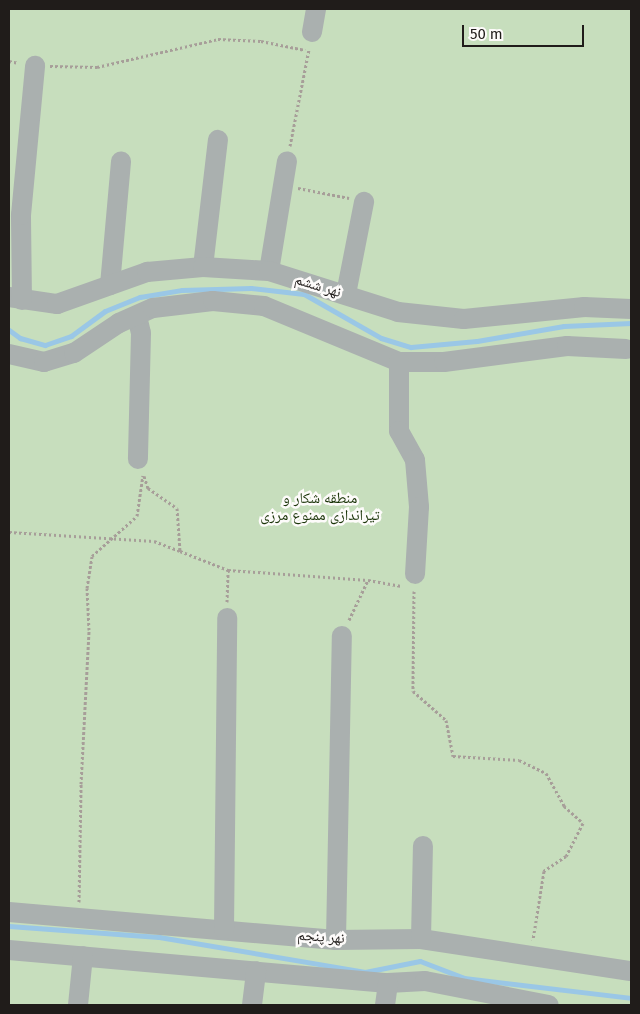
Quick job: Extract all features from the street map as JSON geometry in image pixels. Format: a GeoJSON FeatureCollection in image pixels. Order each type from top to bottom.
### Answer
{"type":"FeatureCollection","features":[{"type":"Feature","properties":{"kind":"street"},"geometry":{"type":"LineString","coordinates":[[310,41],[316,9]]}},
{"type":"Feature","properties":{"kind":"street"},"geometry":{"type":"LineString","coordinates":[[15,298],[35,66]]}},
{"type":"Feature","properties":{"kind":"street"},"geometry":{"type":"LineString","coordinates":[[203,267],[218,140]]}},
{"type":"Feature","properties":{"kind":"street"},"geometry":{"type":"LineString","coordinates":[[110,285],[121,161]]}},
{"type":"Feature","properties":{"kind":"street"},"geometry":{"type":"LineString","coordinates":[[268,271],[287,161]]}},
{"type":"Feature","properties":{"kind":"street"},"geometry":{"type":"LineString","coordinates":[[346,294],[364,202]]}},
{"type":"Feature","properties":{"kind":"street","name":"نهر ششم"},"geometry":{"type":"LineString","coordinates":[[15,298],[57,304],[147,272],[203,267],[268,271],[346,294],[398,312],[464,319],[584,307],[631,309]]}},
{"type":"Feature","properties":{"kind":"street"},"geometry":{"type":"LineString","coordinates":[[9,354],[44,362],[74,353],[118,324],[153,308],[213,301],[264,306],[399,362],[444,362],[567,346],[626,350]]}},
{"type":"Feature","properties":{"kind":"street"},"geometry":{"type":"LineString","coordinates":[[137,316],[141,333],[141,466]]}},
{"type":"Feature","properties":{"kind":"street"},"geometry":{"type":"LineString","coordinates":[[399,362],[399,431],[415,460],[419,507],[415,574]]}},
{"type":"Feature","properties":{"kind":"street"},"geometry":{"type":"LineString","coordinates":[[224,929],[227,618]]}},
{"type":"Feature","properties":{"kind":"street"},"geometry":{"type":"LineString","coordinates":[[336,940],[342,636]]}},
{"type":"Feature","properties":{"kind":"street"},"geometry":{"type":"LineString","coordinates":[[421,939],[423,846]]}},
{"type":"Feature","properties":{"kind":"street","name":"نهر پنجم"},"geometry":{"type":"LineString","coordinates":[[9,912],[336,940],[421,939],[631,971]]}},
{"type":"Feature","properties":{"kind":"street"},"geometry":{"type":"LineString","coordinates":[[9,950],[388,983],[425,981],[470,998],[548,1005]]}},
{"type":"Feature","properties":{"kind":"street"},"geometry":{"type":"LineString","coordinates":[[78,1005],[83,956]]}},
{"type":"Feature","properties":{"kind":"street"},"geometry":{"type":"LineString","coordinates":[[252,1005],[256,971]]}},
{"type":"Feature","properties":{"kind":"street"},"geometry":{"type":"LineString","coordinates":[[385,1005],[388,983]]}},
{"type":"Feature","properties":{"kind":"path"},"geometry":{"type":"LineString","coordinates":[[35,66],[97,67],[218,39],[310,41],[287,161]]}},
{"type":"Feature","properties":{"kind":"path"},"geometry":{"type":"LineString","coordinates":[[283,185],[364,202]]}},
{"type":"Feature","properties":{"kind":"path"},"geometry":{"type":"LineString","coordinates":[[79,918],[81,784],[89,630],[87,588],[92,556],[136,516],[141,466]]}},
{"type":"Feature","properties":{"kind":"path"},"geometry":{"type":"LineString","coordinates":[[141,466],[148,488],[177,508],[180,551]]}},
{"type":"Feature","properties":{"kind":"path"},"geometry":{"type":"LineString","coordinates":[[9,532],[154,541],[228,570],[368,580],[414,588],[413,690],[446,720],[453,756],[519,760],[546,773],[564,806],[583,823],[566,856],[544,871],[531,956]]}},
{"type":"Feature","properties":{"kind":"path"},"geometry":{"type":"LineString","coordinates":[[227,618],[228,570]]}},
{"type":"Feature","properties":{"kind":"path"},"geometry":{"type":"LineString","coordinates":[[342,636],[368,580]]}},
{"type":"Feature","properties":{"kind":"green space","name":"منطقه شکار و تیراندازی ممنوع مرزی"},"geometry":{"type":"Polygon","coordinates":[[[9,9],[631,9],[631,1005],[9,1005],[9,9]]]}},
{"type":"Feature","properties":{"kind":"waterway"},"geometry":{"type":"LineString","coordinates":[[9,330],[20,338],[45,345],[71,336],[105,311],[140,297],[182,290],[251,288],[304,294],[381,338],[411,347],[477,341],[564,326],[631,323]]}},
{"type":"Feature","properties":{"kind":"waterway"},"geometry":{"type":"LineString","coordinates":[[9,926],[159,937],[365,972],[420,961],[464,978],[631,998]]}}]}
